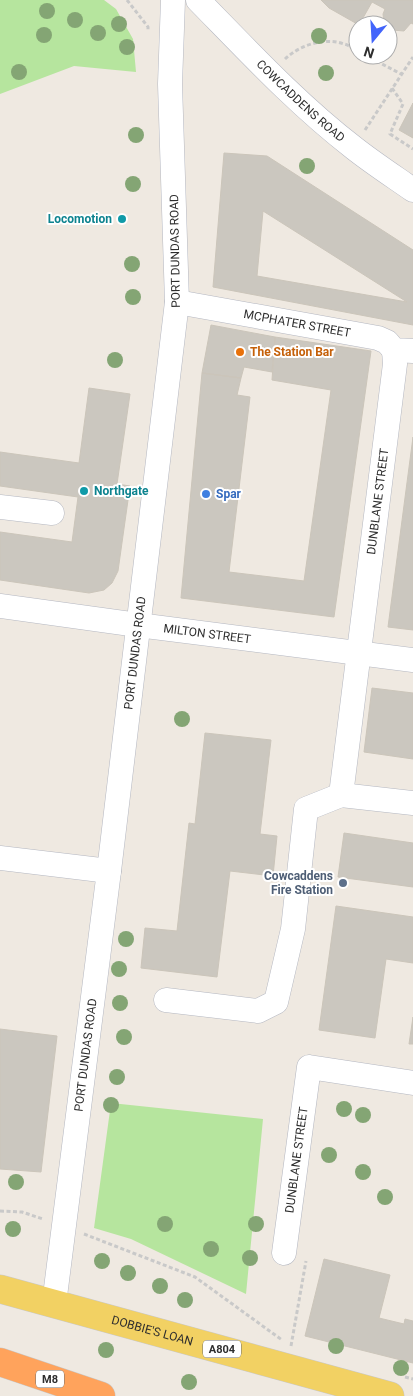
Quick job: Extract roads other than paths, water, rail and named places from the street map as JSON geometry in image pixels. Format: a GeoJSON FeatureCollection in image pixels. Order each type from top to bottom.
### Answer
{"type":"FeatureCollection","features":[{"type":"Feature","properties":{"kind":"highway","name":"M8"},"geometry":{"type":"LineString","coordinates":[[0,1362],[101,1396]]}},
{"type":"Feature","properties":{"kind":"main road","name":"DOBBIE'S LOAN"},"geometry":{"type":"LineString","coordinates":[[0,1289],[54,1304],[397,1386]]}},
{"type":"Feature","properties":{"kind":"street","name":"PORT DUNDAS ROAD"},"geometry":{"type":"LineString","coordinates":[[54,1304],[109,871],[177,302],[170,84],[173,0]]}},
{"type":"Feature","properties":{"kind":"street","name":"COWCADDENS ROAD"},"geometry":{"type":"LineString","coordinates":[[198,0],[272,76],[353,148],[413,190]]}},
{"type":"Feature","properties":{"kind":"street","name":"MCPHATER STREET"},"geometry":{"type":"LineString","coordinates":[[177,302],[378,338],[404,351]]}},
{"type":"Feature","properties":{"kind":"street","name":"DUNBLANE STREET"},"geometry":{"type":"LineString","coordinates":[[341,795],[395,364],[404,351]]}},
{"type":"Feature","properties":{"kind":"street"},"geometry":{"type":"LineString","coordinates":[[0,507],[52,513]]}},
{"type":"Feature","properties":{"kind":"street","name":"MILTON STREET"},"geometry":{"type":"LineString","coordinates":[[0,606],[413,660]]}},
{"type":"Feature","properties":{"kind":"street"},"geometry":{"type":"LineString","coordinates":[[166,1000],[258,1011],[276,1002],[293,929],[306,810],[341,795],[413,803]]}},
{"type":"Feature","properties":{"kind":"street"},"geometry":{"type":"LineString","coordinates":[[0,858],[109,871]]}},
{"type":"Feature","properties":{"kind":"street","name":"DUNBLANE STREET"},"geometry":{"type":"LineString","coordinates":[[284,1253],[309,1067],[413,1083]]}},
{"type":"Feature","properties":{"kind":"place","name":"Locomotion"},"geometry":{"type":"Point","coordinates":[122,219]}},
{"type":"Feature","properties":{"kind":"place","name":"The Station Bar"},"geometry":{"type":"Point","coordinates":[240,352]}},
{"type":"Feature","properties":{"kind":"place","name":"Northgate"},"geometry":{"type":"Point","coordinates":[84,491]}},
{"type":"Feature","properties":{"kind":"place","name":"Spar"},"geometry":{"type":"Point","coordinates":[206,494]}},
{"type":"Feature","properties":{"kind":"place","name":"Cowcaddens Fire Station"},"geometry":{"type":"Point","coordinates":[343,883]}}]}
